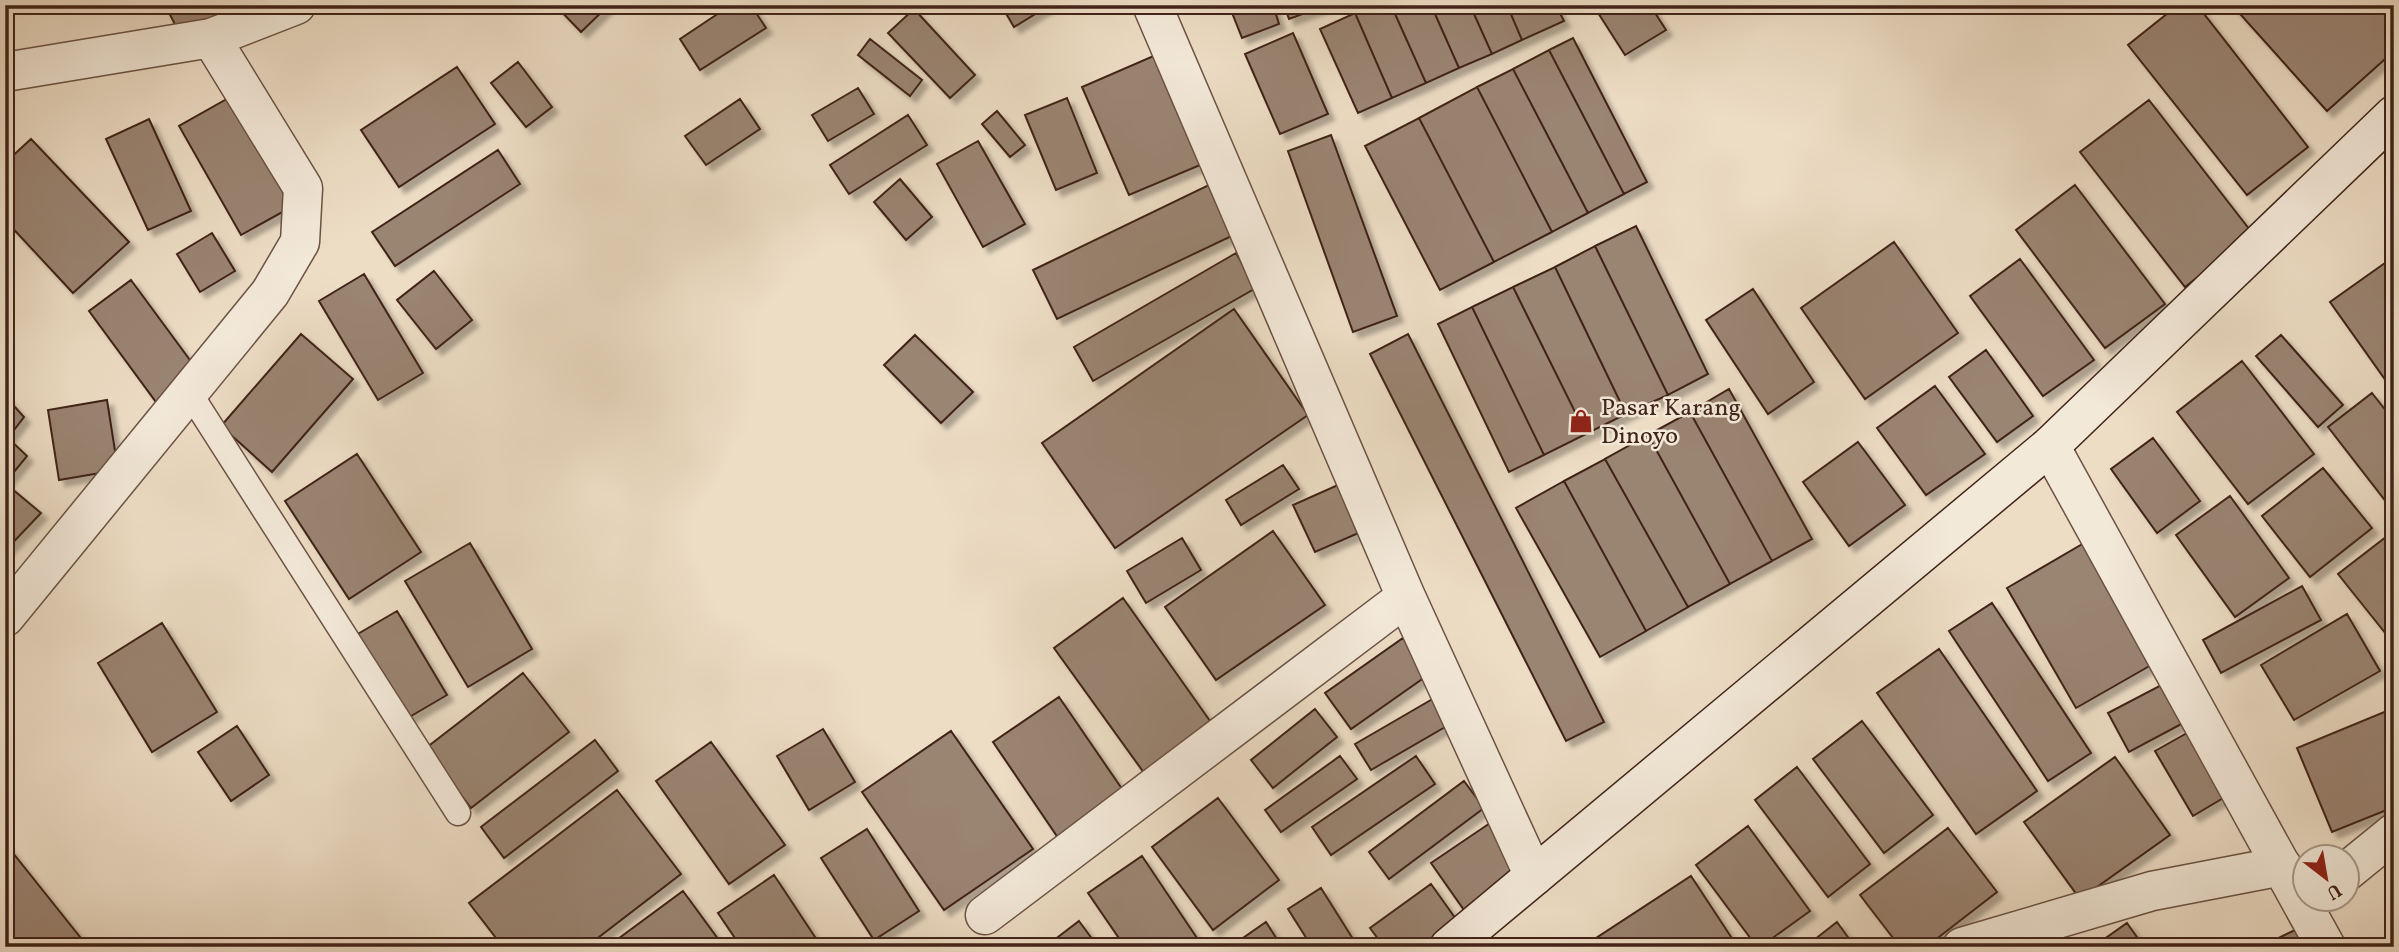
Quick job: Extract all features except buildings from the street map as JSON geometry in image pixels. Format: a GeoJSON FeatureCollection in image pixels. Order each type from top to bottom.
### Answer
{"type":"FeatureCollection","features":[{"type":"Feature","properties":{"kind":"street"},"geometry":{"type":"LineString","coordinates":[[5,72],[211,38],[296,5]]}},
{"type":"Feature","properties":{"kind":"street"},"geometry":{"type":"LineString","coordinates":[[1152,5],[1406,597],[1534,876]]}},
{"type":"Feature","properties":{"kind":"street"},"geometry":{"type":"LineString","coordinates":[[5,617],[270,293],[300,242],[303,188],[211,38]]}},
{"type":"Feature","properties":{"kind":"street"},"geometry":{"type":"LineString","coordinates":[[1449,947],[2050,446],[2394,115]]}},
{"type":"Feature","properties":{"kind":"street"},"geometry":{"type":"LineString","coordinates":[[2050,446],[2290,877]]}},
{"type":"Feature","properties":{"kind":"street"},"geometry":{"type":"LineString","coordinates":[[985,915],[1406,597]]}},
{"type":"Feature","properties":{"kind":"street"},"geometry":{"type":"LineString","coordinates":[[2360,861],[2394,833]]}},
{"type":"Feature","properties":{"kind":"street"},"geometry":{"type":"LineString","coordinates":[[1962,947],[2152,891],[2282,866]]}},
{"type":"Feature","properties":{"kind":"street"},"geometry":{"type":"LineString","coordinates":[[2313,914],[2326,947]]}},
{"type":"Feature","properties":{"kind":"lane"},"geometry":{"type":"LineString","coordinates":[[189,392],[458,813]]}},
{"type":"Feature","properties":{"kind":"place","name":"Pasar Karang Dinoyo"},"geometry":{"type":"Point","coordinates":[1581,421]}}]}
